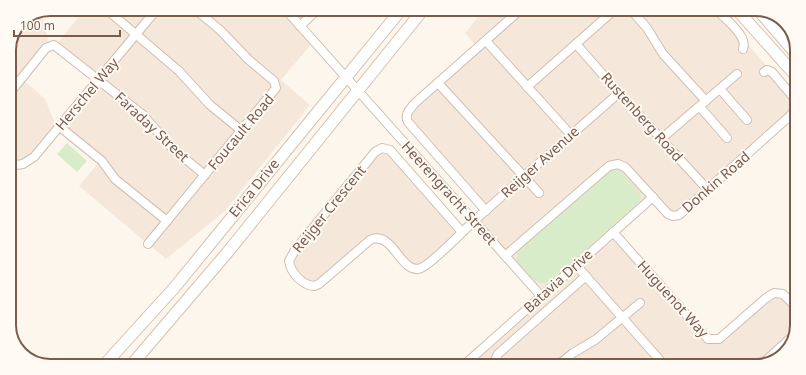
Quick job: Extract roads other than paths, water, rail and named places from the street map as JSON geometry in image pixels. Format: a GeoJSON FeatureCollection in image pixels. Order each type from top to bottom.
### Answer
{"type":"FeatureCollection","features":[{"type":"Feature","properties":{"kind":"main road","name":"Erica Drive"},"geometry":{"type":"LineString","coordinates":[[110,359],[163,301],[396,16]]}},
{"type":"Feature","properties":{"kind":"main road","name":"Erica Drive"},"geometry":{"type":"LineString","coordinates":[[136,359],[227,253],[418,16]]}},
{"type":"Feature","properties":{"kind":"main road"},"geometry":{"type":"LineString","coordinates":[[743,16],[790,69]]}},
{"type":"Feature","properties":{"kind":"main road"},"geometry":{"type":"LineString","coordinates":[[765,18],[790,46]]}},
{"type":"Feature","properties":{"kind":"street"},"geometry":{"type":"LineString","coordinates":[[114,16],[179,71],[210,105],[242,131]]}},
{"type":"Feature","properties":{"kind":"street","name":"Herschel Way"},"geometry":{"type":"LineString","coordinates":[[16,165],[23,164],[31,160],[152,16]]}},
{"type":"Feature","properties":{"kind":"street","name":"Foucault Road"},"geometry":{"type":"LineString","coordinates":[[148,244],[275,90],[276,84],[202,16]]}},
{"type":"Feature","properties":{"kind":"street","name":"Heerengracht Street"},"geometry":{"type":"LineString","coordinates":[[291,16],[541,296]]}},
{"type":"Feature","properties":{"kind":"street"},"geometry":{"type":"LineString","coordinates":[[300,26],[311,16]]}},
{"type":"Feature","properties":{"kind":"street"},"geometry":{"type":"LineString","coordinates":[[486,211],[407,120],[408,112],[438,83],[513,16]]}},
{"type":"Feature","properties":{"kind":"street"},"geometry":{"type":"LineString","coordinates":[[528,87],[608,16]]}},
{"type":"Feature","properties":{"kind":"street"},"geometry":{"type":"LineString","coordinates":[[636,16],[647,28],[663,54],[706,101]]}},
{"type":"Feature","properties":{"kind":"street"},"geometry":{"type":"LineString","coordinates":[[723,16],[742,38],[744,44],[743,49]]}},
{"type":"Feature","properties":{"kind":"street"},"geometry":{"type":"LineString","coordinates":[[486,40],[571,135]]}},
{"type":"Feature","properties":{"kind":"street","name":"Rustenberg Road"},"geometry":{"type":"LineString","coordinates":[[576,44],[708,190]]}},
{"type":"Feature","properties":{"kind":"street","name":"Faraday Street"},"geometry":{"type":"LineString","coordinates":[[16,85],[46,48],[51,45],[58,47],[143,115],[171,147],[205,175]]}},
{"type":"Feature","properties":{"kind":"street","name":"Donkin Road"},"geometry":{"type":"LineString","coordinates":[[764,72],[767,70],[772,72],[790,93]]}},
{"type":"Feature","properties":{"kind":"street"},"geometry":{"type":"LineString","coordinates":[[662,139],[737,74]]}},
{"type":"Feature","properties":{"kind":"street"},"geometry":{"type":"LineString","coordinates":[[438,83],[539,193]]}},
{"type":"Feature","properties":{"kind":"street"},"geometry":{"type":"LineString","coordinates":[[720,89],[747,120]]}},
{"type":"Feature","properties":{"kind":"street","name":"Reijger Avenue"},"geometry":{"type":"LineString","coordinates":[[462,232],[619,93]]}},
{"type":"Feature","properties":{"kind":"street"},"geometry":{"type":"LineString","coordinates":[[700,107],[727,138]]}},
{"type":"Feature","properties":{"kind":"street","name":"Donkin Road"},"geometry":{"type":"LineString","coordinates":[[505,256],[612,164],[618,164],[625,167],[668,214],[675,216],[708,190],[790,116]]}},
{"type":"Feature","properties":{"kind":"street"},"geometry":{"type":"LineString","coordinates":[[60,127],[102,161],[115,179],[167,221]]}},
{"type":"Feature","properties":{"kind":"street","name":"Reijger Crescent"},"geometry":{"type":"LineString","coordinates":[[382,148],[390,150],[462,232],[419,269],[409,267],[385,241],[379,238],[370,240],[319,284],[314,286],[304,283],[293,271],[289,261],[295,250],[365,164],[377,150],[382,148]]}},
{"type":"Feature","properties":{"kind":"street","name":"Batavia Drive"},"geometry":{"type":"LineString","coordinates":[[471,359],[653,197]]}},
{"type":"Feature","properties":{"kind":"street","name":"Huguenot Way"},"geometry":{"type":"LineString","coordinates":[[613,232],[708,339],[719,339],[766,298],[774,293],[783,294],[790,301]]}},
{"type":"Feature","properties":{"kind":"street"},"geometry":{"type":"LineString","coordinates":[[576,265],[623,317],[658,359]]}},
{"type":"Feature","properties":{"kind":"street","name":"Batavia Drive"},"geometry":{"type":"LineString","coordinates":[[496,359],[498,354],[586,276]]}},
{"type":"Feature","properties":{"kind":"street"},"geometry":{"type":"LineString","coordinates":[[566,359],[595,340],[640,303]]}},
{"type":"Feature","properties":{"kind":"street"},"geometry":{"type":"LineString","coordinates":[[773,354],[782,346]]}}]}
